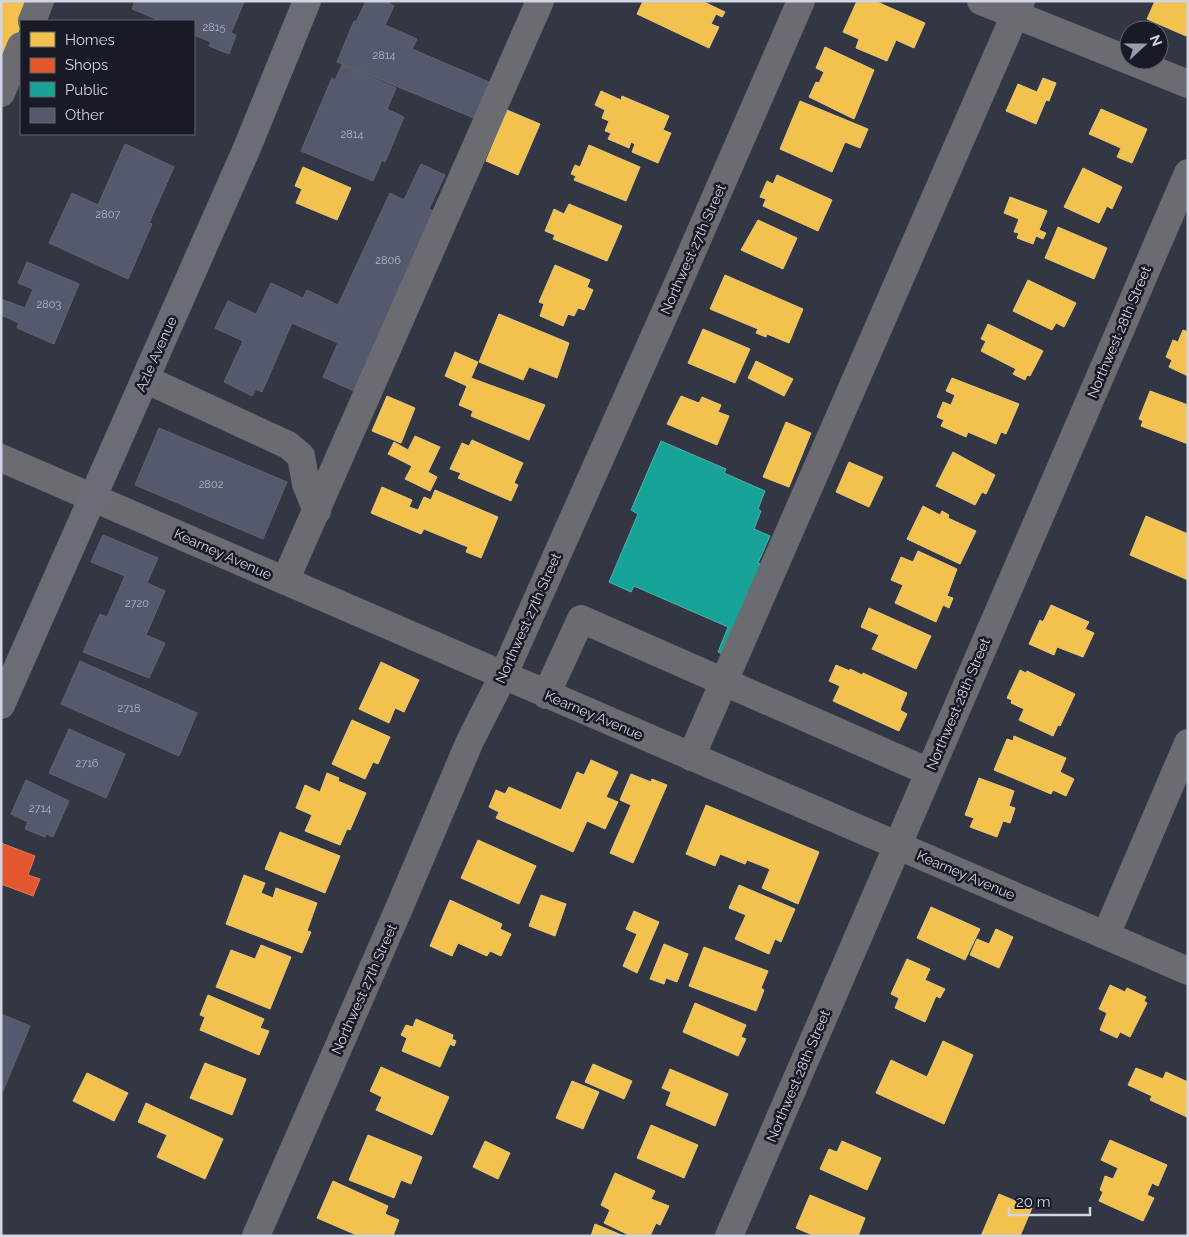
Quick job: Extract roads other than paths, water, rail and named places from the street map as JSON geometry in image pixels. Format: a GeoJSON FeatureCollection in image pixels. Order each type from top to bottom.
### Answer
{"type":"FeatureCollection","features":[{"type":"Feature","properties":{"kind":"main road","name":"Azle Avenue"},"geometry":{"type":"LineString","coordinates":[[1,705],[247,148],[307,1]]}},
{"type":"Feature","properties":{"kind":"street"},"geometry":{"type":"LineString","coordinates":[[32,20],[40,1]]}},
{"type":"Feature","properties":{"kind":"street"},"geometry":{"type":"LineString","coordinates":[[285,581],[540,1]]}},
{"type":"Feature","properties":{"kind":"street","name":"Northwest 27th Street"},"geometry":{"type":"LineString","coordinates":[[256,1236],[470,742],[503,676],[680,279],[801,1]]}},
{"type":"Feature","properties":{"kind":"street"},"geometry":{"type":"LineString","coordinates":[[981,1],[1018,9],[1188,84]]}},
{"type":"Feature","properties":{"kind":"street"},"geometry":{"type":"LineString","coordinates":[[691,757],[1018,9]]}},
{"type":"Feature","properties":{"kind":"street"},"geometry":{"type":"LineString","coordinates":[[1,93],[20,48]]}},
{"type":"Feature","properties":{"kind":"street","name":"Northwest 28th Street"},"geometry":{"type":"LineString","coordinates":[[728,1236],[1188,173]]}},
{"type":"Feature","properties":{"kind":"street"},"geometry":{"type":"LineString","coordinates":[[145,380],[288,445],[301,456],[306,484],[317,511]]}},
{"type":"Feature","properties":{"kind":"street","name":"Kearney Avenue"},"geometry":{"type":"LineString","coordinates":[[1,458],[1188,971]]}},
{"type":"Feature","properties":{"kind":"street"},"geometry":{"type":"LineString","coordinates":[[546,694],[581,619],[929,772]]}},
{"type":"Feature","properties":{"kind":"street"},"geometry":{"type":"LineString","coordinates":[[1106,935],[1188,743]]}}]}
